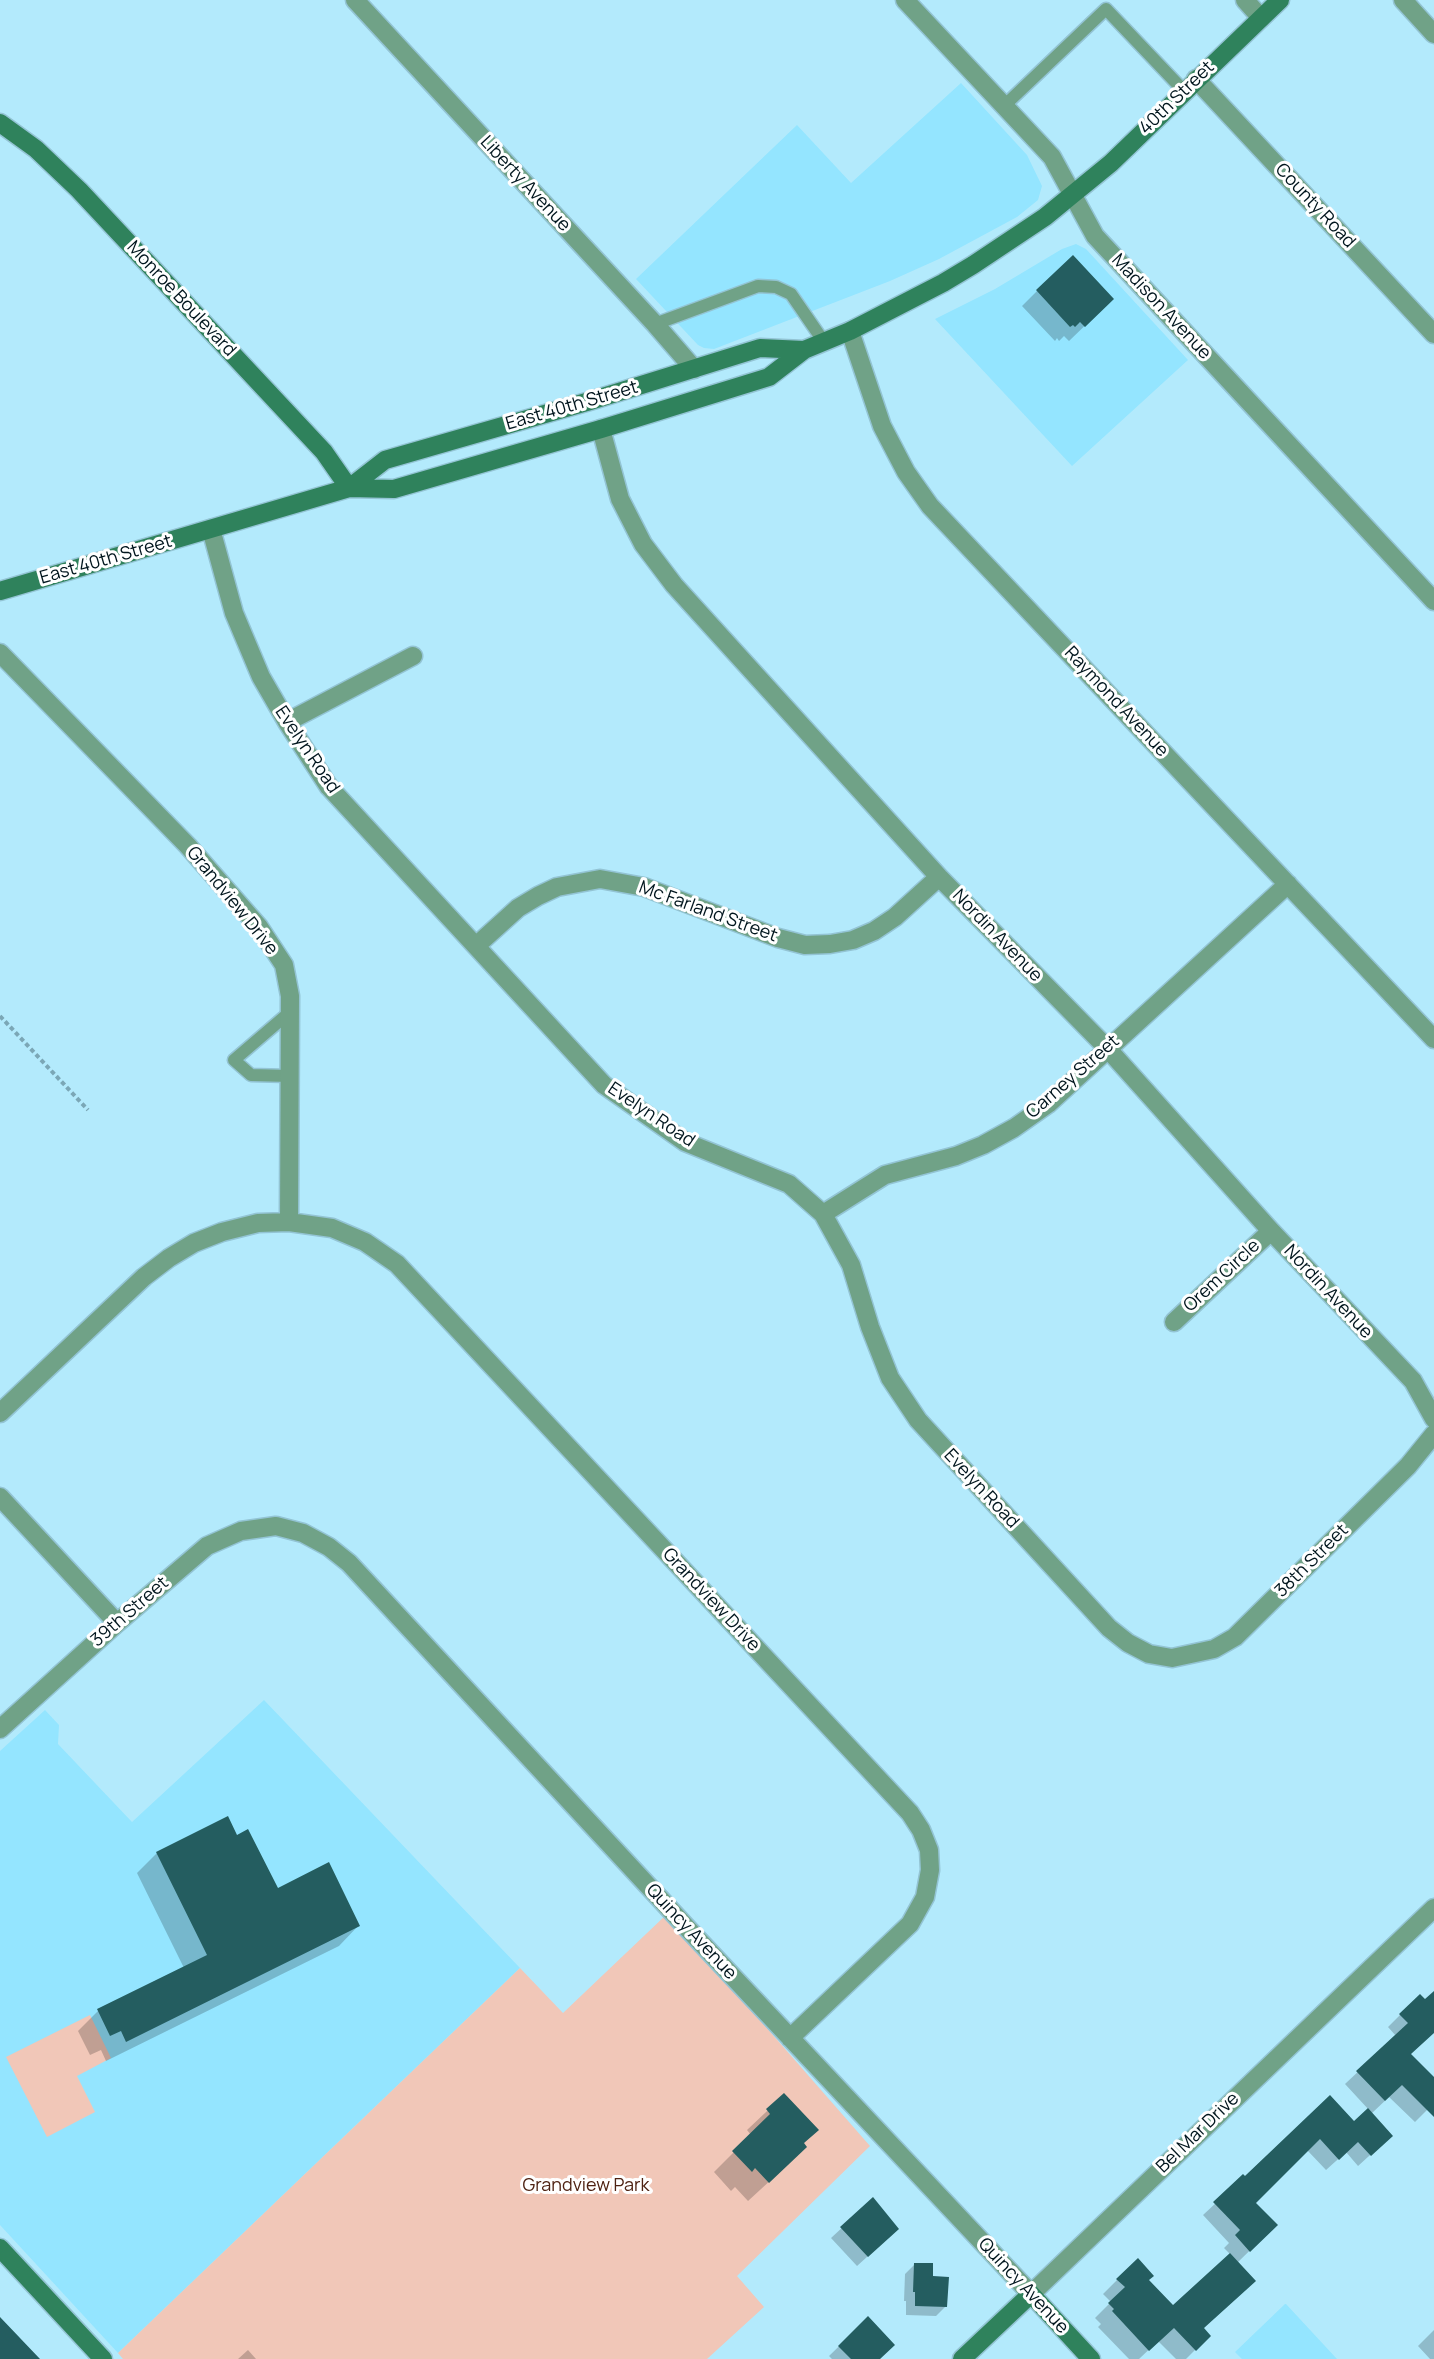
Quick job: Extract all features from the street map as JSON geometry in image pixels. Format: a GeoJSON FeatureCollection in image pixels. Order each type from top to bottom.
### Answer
{"type":"FeatureCollection","features":[{"type":"Feature","properties":{"kind":"main road","name":"40th Street"},"geometry":{"type":"LineString","coordinates":[[1074,195],[1111,163],[1280,0]]}},
{"type":"Feature","properties":{"kind":"main road","name":"Monroe Boulevard"},"geometry":{"type":"LineString","coordinates":[[0,123],[36,149],[79,190],[324,452],[349,488]]}},
{"type":"Feature","properties":{"kind":"main road","name":"East 40th Street"},"geometry":{"type":"LineString","coordinates":[[0,591],[349,488],[394,489],[769,377],[804,350],[850,331],[973,266],[1074,195]]}},
{"type":"Feature","properties":{"kind":"main road","name":"East 40th Street"},"geometry":{"type":"LineString","coordinates":[[349,488],[385,460],[760,348],[804,350]]}},
{"type":"Feature","properties":{"kind":"main road"},"geometry":{"type":"LineString","coordinates":[[1,2250],[103,2359]]}},
{"type":"Feature","properties":{"kind":"main road","name":"Bel Mar Drive"},"geometry":{"type":"LineString","coordinates":[[962,2359],[1031,2294]]}},
{"type":"Feature","properties":{"kind":"main road","name":"Quincy Avenue"},"geometry":{"type":"LineString","coordinates":[[1031,2294],[1091,2359]]}},
{"type":"Feature","properties":{"kind":"street","name":"Liberty Avenue"},"geometry":{"type":"LineString","coordinates":[[355,0],[655,324],[693,369]]}},
{"type":"Feature","properties":{"kind":"street","name":"Madison Avenue"},"geometry":{"type":"LineString","coordinates":[[905,0],[1053,157],[1095,236],[1434,601]]}},
{"type":"Feature","properties":{"kind":"street"},"geometry":{"type":"LineString","coordinates":[[1245,0],[1261,18]]}},
{"type":"Feature","properties":{"kind":"street"},"geometry":{"type":"LineString","coordinates":[[1403,0],[1434,34]]}},
{"type":"Feature","properties":{"kind":"street","name":"County Road"},"geometry":{"type":"LineString","coordinates":[[1190,85],[1434,334]]}},
{"type":"Feature","properties":{"kind":"street","name":"Raymond Avenue"},"geometry":{"type":"LineString","coordinates":[[850,331],[882,426],[906,472],[930,506],[1434,1039]]}},
{"type":"Feature","properties":{"kind":"street","name":"Nordin Avenue"},"geometry":{"type":"LineString","coordinates":[[601,429],[620,499],[643,544],[674,585],[939,877],[1107,1048],[1271,1231],[1413,1381],[1434,1419]]}},
{"type":"Feature","properties":{"kind":"street","name":"Evelyn Road"},"geometry":{"type":"LineString","coordinates":[[211,529],[234,613],[261,676],[287,722],[329,787],[604,1085],[685,1142],[789,1184],[823,1214],[851,1265],[870,1327],[890,1378],[918,1420],[1109,1629],[1128,1643],[1149,1654],[1172,1658]]}},
{"type":"Feature","properties":{"kind":"street","name":"Grandview Drive"},"geometry":{"type":"LineString","coordinates":[[0,653],[188,846],[259,927],[284,965],[290,996],[289,1222]]}},
{"type":"Feature","properties":{"kind":"street"},"geometry":{"type":"LineString","coordinates":[[287,722],[413,656]]}},
{"type":"Feature","properties":{"kind":"street","name":"Mc Farland Street"},"geometry":{"type":"LineString","coordinates":[[476,946],[518,908],[538,896],[557,887],[600,879],[644,887],[778,938],[805,945],[830,944],[853,940],[874,931],[895,917],[939,877]]}},
{"type":"Feature","properties":{"kind":"street","name":"Carney Street"},"geometry":{"type":"LineString","coordinates":[[823,1214],[885,1175],[956,1156],[1014,1128],[1048,1104],[1288,884]]}},
{"type":"Feature","properties":{"kind":"street","name":"Grandview Drive"},"geometry":{"type":"LineString","coordinates":[[0,1413],[144,1277],[194,1243],[222,1232],[258,1223],[289,1222],[332,1228],[365,1242],[397,1264],[910,1813],[921,1830],[929,1850],[930,1870],[925,1897],[910,1924],[790,2038]]}},
{"type":"Feature","properties":{"kind":"street","name":"Orem Circle"},"geometry":{"type":"LineString","coordinates":[[1174,1322],[1271,1231]]}},
{"type":"Feature","properties":{"kind":"street","name":"38th Street"},"geometry":{"type":"LineString","coordinates":[[1172,1658],[1214,1649],[1235,1637],[1408,1466],[1434,1434]]}},
{"type":"Feature","properties":{"kind":"street"},"geometry":{"type":"LineString","coordinates":[[0,1497],[117,1623]]}},
{"type":"Feature","properties":{"kind":"street","name":"Quincy Avenue"},"geometry":{"type":"LineString","coordinates":[[276,1526],[303,1533],[329,1547],[349,1563],[1031,2294]]}},
{"type":"Feature","properties":{"kind":"street","name":"39th Street"},"geometry":{"type":"LineString","coordinates":[[0,1729],[117,1623],[207,1546],[241,1531],[276,1526]]}},
{"type":"Feature","properties":{"kind":"street","name":"Bel Mar Drive"},"geometry":{"type":"LineString","coordinates":[[1031,2294],[1434,1908]]}},
{"type":"Feature","properties":{"kind":"lane"},"geometry":{"type":"LineString","coordinates":[[1004,106],[1106,9],[1190,85]]}},
{"type":"Feature","properties":{"kind":"lane"},"geometry":{"type":"LineString","coordinates":[[655,324],[758,286],[776,286],[791,294],[824,342]]}},
{"type":"Feature","properties":{"kind":"lane"},"geometry":{"type":"LineString","coordinates":[[290,1012],[234,1060],[251,1075],[290,1076]]}},
{"type":"Feature","properties":{"kind":"path"},"geometry":{"type":"LineString","coordinates":[[0,1016],[88,1110]]}},
{"type":"Feature","properties":{"kind":"shaded area"},"geometry":{"type":"Polygon","coordinates":[[[961,83],[1027,155],[1042,186],[1038,200],[1017,217],[939,259],[890,281],[714,349],[698,345],[636,279],[797,125],[851,183],[961,83]]]}},
{"type":"Feature","properties":{"kind":"shaded area"},"geometry":{"type":"Polygon","coordinates":[[[1076,244],[1086,249],[1188,360],[1072,466],[935,319],[995,289],[1062,249],[1076,244]]]}},
{"type":"Feature","properties":{"kind":"shaded area"},"geometry":{"type":"Polygon","coordinates":[[[264,1700],[520,1968],[118,2353],[0,2225],[0,1751],[45,1710],[59,1725],[58,1744],[132,1822],[264,1700]]]}},
{"type":"Feature","properties":{"kind":"shaded area"},"geometry":{"type":"Polygon","coordinates":[[[1285,2304],[1337,2359],[1242,2359],[1235,2352],[1285,2304]]]}},
{"type":"Feature","properties":{"kind":"green space","name":"Grandview Park"},"geometry":{"type":"Polygon","coordinates":[[[667,1914],[870,2146],[737,2276],[764,2307],[707,2359],[123,2359],[118,2353],[520,1968],[563,2013],[667,1914]]]}},
{"type":"Feature","properties":{"kind":"green space"},"geometry":{"type":"Polygon","coordinates":[[[90,2015],[111,2058],[77,2076],[95,2112],[47,2137],[6,2057],[90,2015]]]}},
{"type":"Feature","properties":{"kind":"building"},"geometry":{"type":"Polygon","coordinates":[[[1073,255],[1114,299],[1085,327],[1080,322],[1075,327],[1073,325],[1070,327],[1036,290],[1073,255]]]}},
{"type":"Feature","properties":{"kind":"building"},"geometry":{"type":"Polygon","coordinates":[[[228,1816],[237,1835],[248,1829],[278,1888],[329,1862],[360,1926],[126,2042],[121,2031],[110,2036],[97,2009],[207,1955],[156,1852],[228,1816]]]}},
{"type":"Feature","properties":{"kind":"building"},"geometry":{"type":"Polygon","coordinates":[[[1434,1991],[1434,2033],[1411,2054],[1434,2077],[1434,2117],[1402,2085],[1385,2101],[1356,2071],[1408,2023],[1399,2014],[1420,1994],[1425,1999],[1434,1991]]]}},
{"type":"Feature","properties":{"kind":"building"},"geometry":{"type":"Polygon","coordinates":[[[784,2093],[819,2130],[804,2143],[807,2147],[769,2183],[755,2168],[752,2172],[732,2151],[770,2114],[766,2109],[784,2093]]]}},
{"type":"Feature","properties":{"kind":"building"},"geometry":{"type":"Polygon","coordinates":[[[1330,2095],[1354,2121],[1368,2108],[1393,2136],[1371,2156],[1358,2142],[1339,2160],[1320,2139],[1256,2203],[1278,2225],[1250,2252],[1235,2235],[1240,2230],[1213,2202],[1243,2174],[1245,2176],[1330,2095]]]}},
{"type":"Feature","properties":{"kind":"building"},"geometry":{"type":"Polygon","coordinates":[[[873,2197],[899,2229],[868,2257],[840,2227],[873,2197]]]}},
{"type":"Feature","properties":{"kind":"building"},"geometry":{"type":"Polygon","coordinates":[[[1230,2253],[1256,2281],[1204,2328],[1211,2336],[1196,2351],[1174,2328],[1149,2351],[1112,2311],[1114,2309],[1108,2303],[1125,2287],[1116,2279],[1138,2258],[1154,2276],[1149,2280],[1173,2305],[1230,2253]]]}},
{"type":"Feature","properties":{"kind":"building"},"geometry":{"type":"Polygon","coordinates":[[[914,2263],[933,2263],[933,2276],[949,2277],[947,2307],[915,2306],[914,2263]]]}},
{"type":"Feature","properties":{"kind":"building"},"geometry":{"type":"Polygon","coordinates":[[[868,2316],[895,2345],[880,2359],[851,2359],[838,2346],[868,2316]]]}},
{"type":"Feature","properties":{"kind":"building"},"geometry":{"type":"Polygon","coordinates":[[[0,2317],[40,2359],[0,2359],[0,2317]]]}}]}
